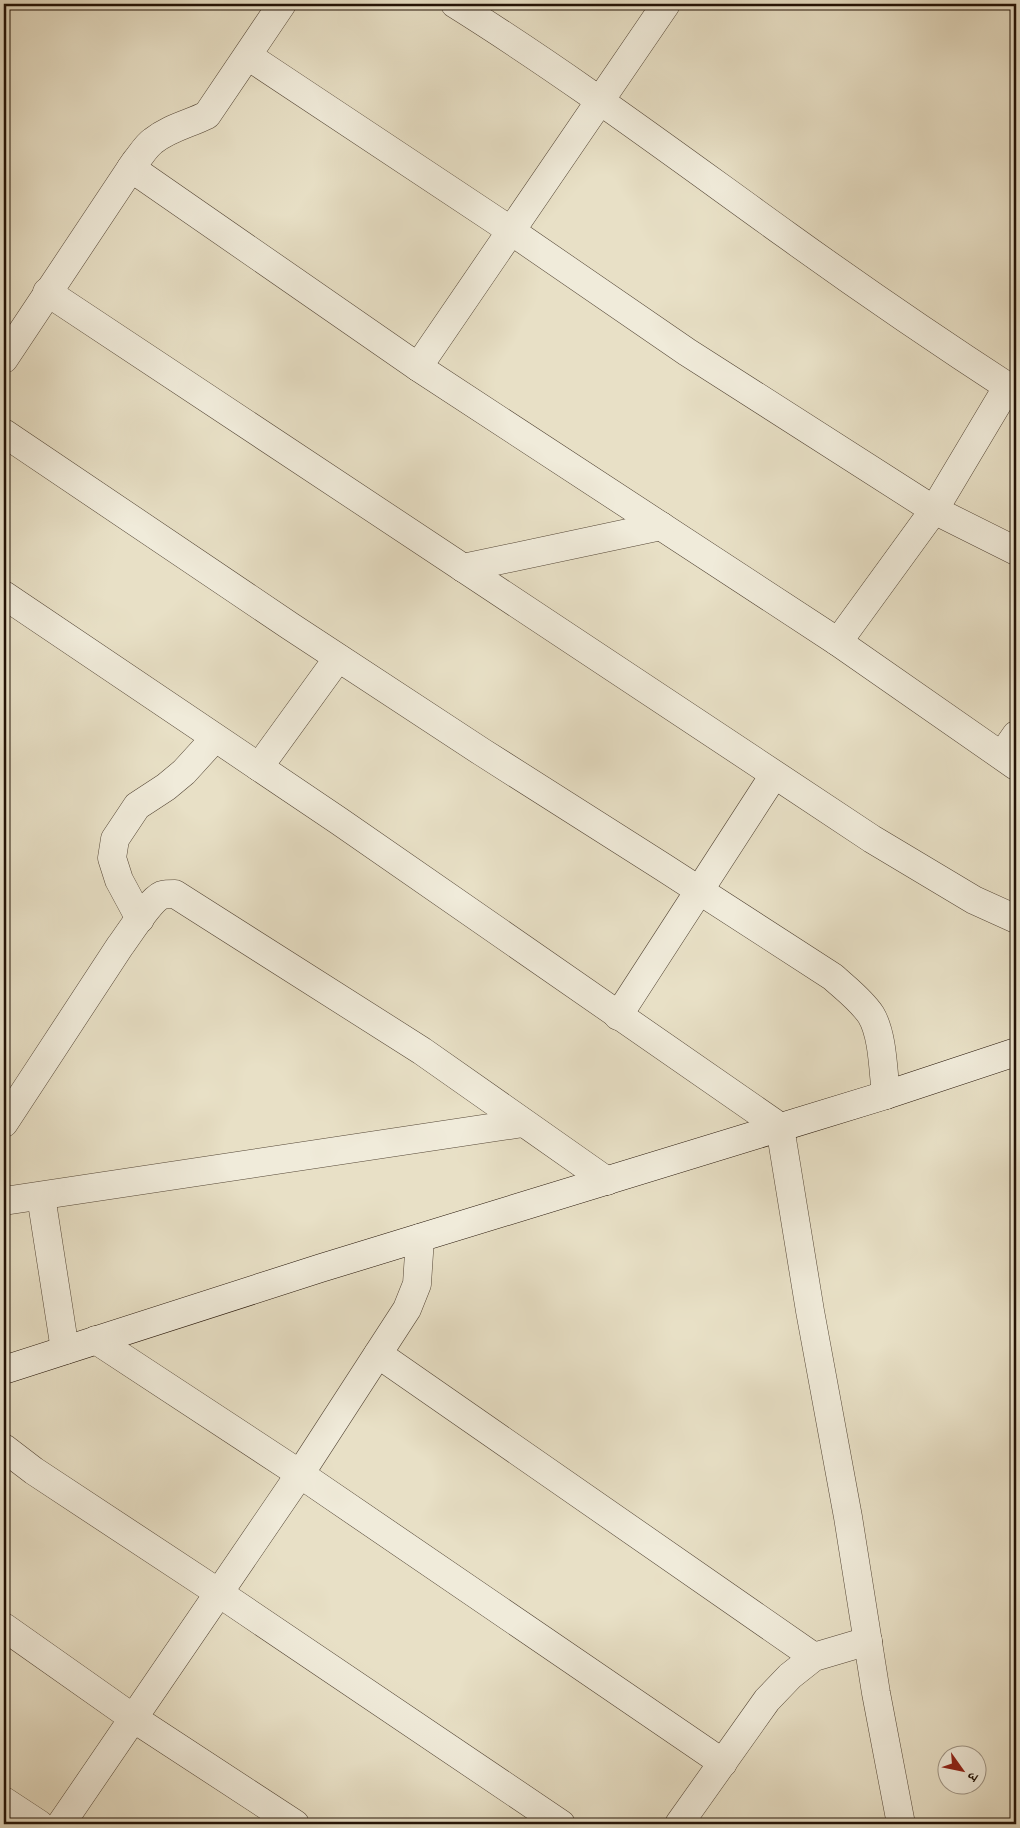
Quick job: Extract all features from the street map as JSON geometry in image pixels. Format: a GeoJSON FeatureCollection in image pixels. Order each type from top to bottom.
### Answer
{"type":"FeatureCollection","features":[{"type":"Feature","properties":{"kind":"street"},"geometry":{"type":"LineString","coordinates":[[4,358],[131,168],[152,141],[173,128],[190,123],[207,114],[282,4]]}},
{"type":"Feature","properties":{"kind":"street"},"geometry":{"type":"LineString","coordinates":[[456,4],[601,100],[789,237],[948,348],[1012,389],[934,510],[838,642]]}},
{"type":"Feature","properties":{"kind":"street"},"geometry":{"type":"LineString","coordinates":[[418,366],[666,4]]}},
{"type":"Feature","properties":{"kind":"street"},"geometry":{"type":"LineString","coordinates":[[248,56],[687,352],[934,510],[1016,551]]}},
{"type":"Feature","properties":{"kind":"street"},"geometry":{"type":"LineString","coordinates":[[131,168],[418,366],[838,642],[1011,752]]}},
{"type":"Feature","properties":{"kind":"street"},"geometry":{"type":"LineString","coordinates":[[47,292],[872,840],[974,900],[1016,919]]}},
{"type":"Feature","properties":{"kind":"street"},"geometry":{"type":"LineString","coordinates":[[4,433],[338,658],[833,977],[858,998],[878,1030],[886,1095]]}},
{"type":"Feature","properties":{"kind":"street"},"geometry":{"type":"LineString","coordinates":[[463,568],[661,526]]}},
{"type":"Feature","properties":{"kind":"street"},"geometry":{"type":"LineString","coordinates":[[4,595],[259,767],[780,1128],[810,1311],[901,1824]]}},
{"type":"Feature","properties":{"kind":"street"},"geometry":{"type":"LineString","coordinates":[[259,767],[338,658]]}},
{"type":"Feature","properties":{"kind":"street"},"geometry":{"type":"LineString","coordinates":[[140,919],[119,880],[112,858],[115,839],[137,806],[166,787],[184,772],[215,738]]}},
{"type":"Feature","properties":{"kind":"street"},"geometry":{"type":"LineString","coordinates":[[618,1016],[774,775]]}},
{"type":"Feature","properties":{"kind":"street"},"geometry":{"type":"LineString","coordinates":[[4,1123],[120,946],[140,919],[162,895],[175,894],[422,1051],[607,1181]]}},
{"type":"Feature","properties":{"kind":"street"},"geometry":{"type":"LineString","coordinates":[[4,1370],[420,1238],[886,1095],[1016,1052]]}},
{"type":"Feature","properties":{"kind":"street"},"geometry":{"type":"LineString","coordinates":[[4,1201],[523,1122]]}},
{"type":"Feature","properties":{"kind":"street"},"geometry":{"type":"LineString","coordinates":[[41,1196],[65,1350]]}},
{"type":"Feature","properties":{"kind":"street"},"geometry":{"type":"LineString","coordinates":[[61,1824],[300,1474],[407,1309],[417,1284],[420,1238]]}},
{"type":"Feature","properties":{"kind":"street"},"geometry":{"type":"LineString","coordinates":[[96,1340],[300,1474],[723,1762]]}},
{"type":"Feature","properties":{"kind":"street"},"geometry":{"type":"LineString","coordinates":[[378,1354],[814,1657]]}},
{"type":"Feature","properties":{"kind":"street"},"geometry":{"type":"LineString","coordinates":[[4,1448],[34,1471],[219,1592],[561,1824]]}},
{"type":"Feature","properties":{"kind":"street"},"geometry":{"type":"LineString","coordinates":[[4,1627],[133,1718],[295,1824]]}},
{"type":"Feature","properties":{"kind":"street"},"geometry":{"type":"LineString","coordinates":[[679,1824],[767,1700],[790,1676],[814,1657],[868,1642]]}},
{"type":"Feature","properties":{"kind":"street"},"geometry":{"type":"LineString","coordinates":[[4,1801],[39,1824]]}}]}
